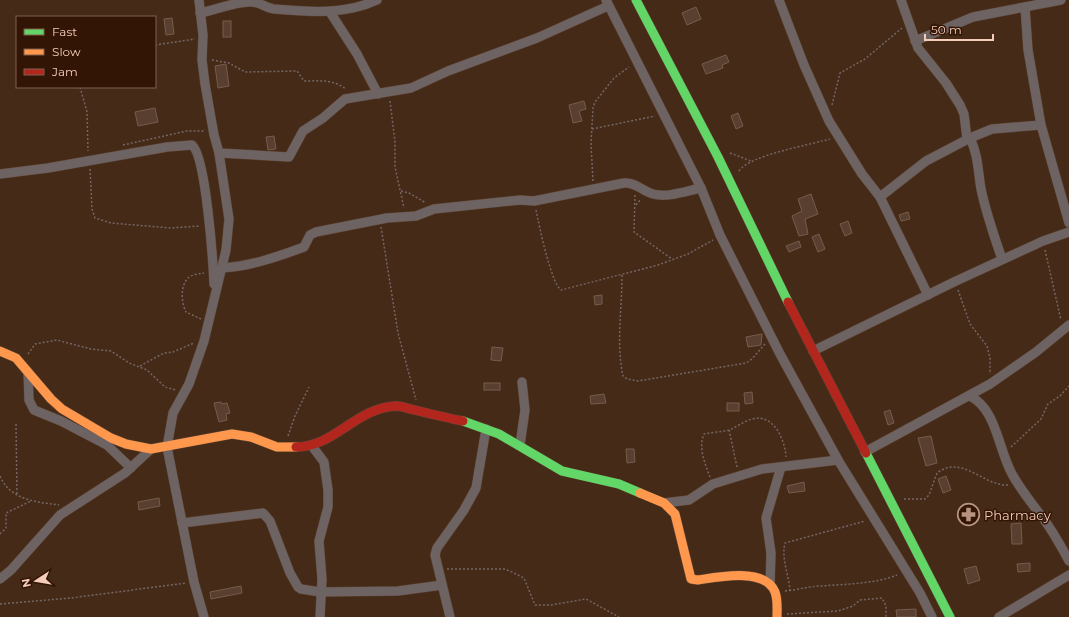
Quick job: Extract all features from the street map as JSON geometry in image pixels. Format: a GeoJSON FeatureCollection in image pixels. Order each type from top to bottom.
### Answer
{"type":"FeatureCollection","features":[{"type":"Feature","properties":{"kind":"main road"},"geometry":{"type":"LineString","coordinates":[[636,0],[731,182],[813,351],[950,617]]}},
{"type":"Feature","properties":{"kind":"main road"},"geometry":{"type":"LineString","coordinates":[[0,351],[16,358],[51,399],[66,412],[111,438],[126,444],[151,449],[232,434],[251,437],[277,447],[312,446],[323,442],[348,424],[371,412],[397,406],[469,422],[486,428],[520,445],[562,471],[619,484],[664,503],[675,514],[680,529],[691,579],[698,580],[744,576],[765,580],[772,588],[777,616]]}},
{"type":"Feature","properties":{"kind":"street"},"geometry":{"type":"LineString","coordinates":[[199,0],[203,35],[202,60],[229,219],[226,250],[218,269],[215,293],[204,341],[189,384],[173,412],[167,447],[182,523],[187,540],[194,582],[204,617]]}},
{"type":"Feature","properties":{"kind":"street"},"geometry":{"type":"LineString","coordinates":[[200,13],[249,2],[261,4],[274,9],[330,12],[355,8],[377,0]]}},
{"type":"Feature","properties":{"kind":"street"},"geometry":{"type":"LineString","coordinates":[[779,0],[804,65],[837,137],[862,174],[880,196],[928,295]]}},
{"type":"Feature","properties":{"kind":"street"},"geometry":{"type":"LineString","coordinates":[[900,0],[915,41],[960,105],[964,114],[968,139],[976,154],[981,188],[989,221],[1002,260]]}},
{"type":"Feature","properties":{"kind":"street"},"geometry":{"type":"LineString","coordinates":[[915,41],[969,18],[1061,0]]}},
{"type":"Feature","properties":{"kind":"street"},"geometry":{"type":"LineString","coordinates":[[219,153],[289,157],[305,129],[323,118],[340,102],[356,96],[389,93],[411,88],[448,71],[537,38],[607,3],[701,188],[720,235],[772,337],[838,460],[907,571],[932,617]]}},
{"type":"Feature","properties":{"kind":"street"},"geometry":{"type":"LineString","coordinates":[[1025,7],[1028,50],[1041,125],[1069,223]]}},
{"type":"Feature","properties":{"kind":"street"},"geometry":{"type":"LineString","coordinates":[[330,12],[357,54],[378,94]]}},
{"type":"Feature","properties":{"kind":"street"},"geometry":{"type":"LineString","coordinates":[[880,196],[926,161],[968,139],[992,129],[1041,125]]}},
{"type":"Feature","properties":{"kind":"street"},"geometry":{"type":"LineString","coordinates":[[0,174],[19,173],[167,147],[192,145],[196,148],[199,158],[218,269]]}},
{"type":"Feature","properties":{"kind":"street"},"geometry":{"type":"LineString","coordinates":[[218,269],[261,262],[304,247],[310,235],[316,232],[379,220],[407,218],[434,209],[520,200],[534,201],[624,183],[634,183],[642,189],[658,195],[674,194],[701,188]]}},
{"type":"Feature","properties":{"kind":"street"},"geometry":{"type":"LineString","coordinates":[[813,351],[1042,241],[1069,232]]}},
{"type":"Feature","properties":{"kind":"street"},"geometry":{"type":"LineString","coordinates":[[865,452],[990,384],[1067,327]]}},
{"type":"Feature","properties":{"kind":"street"},"geometry":{"type":"LineString","coordinates":[[25,369],[29,400],[34,410],[61,421],[107,445],[131,468]]}},
{"type":"Feature","properties":{"kind":"street"},"geometry":{"type":"LineString","coordinates":[[520,445],[525,410],[522,382]]}},
{"type":"Feature","properties":{"kind":"street"},"geometry":{"type":"LineString","coordinates":[[990,384],[985,401],[987,411],[1003,453],[1017,483],[1052,531],[1069,561]]}},
{"type":"Feature","properties":{"kind":"street"},"geometry":{"type":"LineString","coordinates":[[970,396],[978,400],[987,411]]}},
{"type":"Feature","properties":{"kind":"street"},"geometry":{"type":"LineString","coordinates":[[450,617],[435,555],[437,548],[464,510],[476,488],[486,428]]}},
{"type":"Feature","properties":{"kind":"street"},"geometry":{"type":"LineString","coordinates":[[312,446],[324,462],[328,490],[328,507],[319,541],[322,579],[320,592],[320,617]]}},
{"type":"Feature","properties":{"kind":"street"},"geometry":{"type":"LineString","coordinates":[[0,579],[11,570],[47,528],[71,507],[131,468],[151,449]]}},
{"type":"Feature","properties":{"kind":"street"},"geometry":{"type":"LineString","coordinates":[[664,503],[689,500],[713,484],[762,469],[838,460]]}},
{"type":"Feature","properties":{"kind":"street"},"geometry":{"type":"LineString","coordinates":[[772,588],[771,553],[766,518],[782,467]]}},
{"type":"Feature","properties":{"kind":"street"},"geometry":{"type":"LineString","coordinates":[[182,523],[263,512],[270,521],[290,573],[298,587],[301,589],[320,592],[398,591],[442,585]]}},
{"type":"Feature","properties":{"kind":"street"},"geometry":{"type":"LineString","coordinates":[[999,617],[1069,575]]}},
{"type":"Feature","properties":{"kind":"path"},"geometry":{"type":"LineString","coordinates":[[829,121],[840,73],[866,59],[908,23]]}},
{"type":"Feature","properties":{"kind":"path"},"geometry":{"type":"LineString","coordinates":[[156,45],[191,39],[203,35]]}},
{"type":"Feature","properties":{"kind":"path"},"geometry":{"type":"LineString","coordinates":[[593,188],[592,129],[596,102],[614,78],[628,68],[634,57]]}},
{"type":"Feature","properties":{"kind":"path"},"geometry":{"type":"LineString","coordinates":[[202,60],[229,63],[245,72],[297,71],[302,80],[323,79],[335,82],[356,96]]}},
{"type":"Feature","properties":{"kind":"path"},"geometry":{"type":"LineString","coordinates":[[80,88],[87,112],[88,153],[95,151]]}},
{"type":"Feature","properties":{"kind":"path"},"geometry":{"type":"LineString","coordinates":[[389,93],[395,142],[395,167],[407,218]]}},
{"type":"Feature","properties":{"kind":"path"},"geometry":{"type":"LineString","coordinates":[[592,129],[663,114]]}},
{"type":"Feature","properties":{"kind":"path"},"geometry":{"type":"LineString","coordinates":[[122,145],[187,131],[202,131],[214,134]]}},
{"type":"Feature","properties":{"kind":"path"},"geometry":{"type":"LineString","coordinates":[[731,182],[742,166],[751,161],[837,137]]}},
{"type":"Feature","properties":{"kind":"path"},"geometry":{"type":"LineString","coordinates":[[718,157],[722,152],[751,161]]}},
{"type":"Feature","properties":{"kind":"path"},"geometry":{"type":"LineString","coordinates":[[85,162],[90,170],[92,209],[95,218],[111,223],[170,228],[198,226],[211,231]]}},
{"type":"Feature","properties":{"kind":"path"},"geometry":{"type":"LineString","coordinates":[[634,183],[636,201],[633,231],[637,236],[673,259]]}},
{"type":"Feature","properties":{"kind":"path"},"geometry":{"type":"LineString","coordinates":[[401,191],[409,193],[434,209]]}},
{"type":"Feature","properties":{"kind":"path"},"geometry":{"type":"LineString","coordinates":[[534,201],[549,265],[559,290],[585,286],[673,259],[694,250],[720,235]]}},
{"type":"Feature","properties":{"kind":"path"},"geometry":{"type":"LineString","coordinates":[[379,220],[384,240],[398,333],[419,411]]}},
{"type":"Feature","properties":{"kind":"path"},"geometry":{"type":"LineString","coordinates":[[1042,241],[1067,327]]}},
{"type":"Feature","properties":{"kind":"path"},"geometry":{"type":"LineString","coordinates":[[208,321],[194,317],[186,312],[183,306],[184,282],[191,276],[218,269]]}},
{"type":"Feature","properties":{"kind":"path"},"geometry":{"type":"LineString","coordinates":[[622,275],[619,345],[624,376],[627,379],[638,381],[653,379],[746,363],[752,359],[772,337]]}},
{"type":"Feature","properties":{"kind":"path"},"geometry":{"type":"LineString","coordinates":[[956,281],[970,324],[987,346],[991,365],[990,384]]}},
{"type":"Feature","properties":{"kind":"path"},"geometry":{"type":"LineString","coordinates":[[25,369],[33,345],[57,340],[91,349],[111,351],[129,363],[140,366],[152,373],[165,387],[184,392]]}},
{"type":"Feature","properties":{"kind":"path"},"geometry":{"type":"LineString","coordinates":[[140,366],[164,352],[173,352],[187,345],[204,341]]}},
{"type":"Feature","properties":{"kind":"path"},"geometry":{"type":"LineString","coordinates":[[1003,453],[1021,440],[1041,419],[1048,404],[1060,396],[1069,386]]}},
{"type":"Feature","properties":{"kind":"path"},"geometry":{"type":"LineString","coordinates":[[284,448],[295,416],[309,387]]}},
{"type":"Feature","properties":{"kind":"path"},"geometry":{"type":"LineString","coordinates":[[713,484],[704,462],[702,439],[704,434],[729,430],[754,418],[770,421],[779,433],[786,458],[782,467]]}},
{"type":"Feature","properties":{"kind":"path"},"geometry":{"type":"LineString","coordinates":[[16,424],[15,467],[17,496]]}},
{"type":"Feature","properties":{"kind":"path"},"geometry":{"type":"LineString","coordinates":[[729,430],[734,458],[740,475]]}},
{"type":"Feature","properties":{"kind":"path"},"geometry":{"type":"LineString","coordinates":[[889,499],[925,499],[929,495],[937,473],[946,468],[953,467],[973,472],[993,483],[1004,485],[1017,483]]}},
{"type":"Feature","properties":{"kind":"path"},"geometry":{"type":"LineString","coordinates":[[0,476],[2,482],[17,496],[31,501],[71,507]]}},
{"type":"Feature","properties":{"kind":"path"},"geometry":{"type":"LineString","coordinates":[[0,534],[6,528],[6,513],[31,501]]}},
{"type":"Feature","properties":{"kind":"path"},"geometry":{"type":"LineString","coordinates":[[790,591],[784,563],[785,543],[802,540],[852,524],[875,520]]}},
{"type":"Feature","properties":{"kind":"path"},"geometry":{"type":"LineString","coordinates":[[438,570],[507,569],[523,577],[535,605],[551,605],[586,599],[618,617]]}},
{"type":"Feature","properties":{"kind":"path"},"geometry":{"type":"LineString","coordinates":[[772,588],[790,591],[822,586],[837,586],[881,580],[907,571]]}},
{"type":"Feature","properties":{"kind":"path"},"geometry":{"type":"LineString","coordinates":[[0,604],[71,598],[194,582]]}},
{"type":"Feature","properties":{"kind":"path"},"geometry":{"type":"LineString","coordinates":[[777,616],[838,610],[853,606],[860,600],[882,598],[886,606],[886,617]]}},
{"type":"Feature","properties":{"kind":"building"},"geometry":{"type":"Polygon","coordinates":[[[696,7],[701,19],[687,25],[682,13],[696,7]]]}},
{"type":"Feature","properties":{"kind":"building"},"geometry":{"type":"Polygon","coordinates":[[[172,18],[174,34],[166,35],[164,19],[172,18]]]}},
{"type":"Feature","properties":{"kind":"building"},"geometry":{"type":"Polygon","coordinates":[[[223,21],[231,21],[231,37],[223,37],[223,21]]]}},
{"type":"Feature","properties":{"kind":"building"},"geometry":{"type":"Polygon","coordinates":[[[726,55],[729,62],[722,65],[723,68],[706,74],[702,64],[726,55]]]}},
{"type":"Feature","properties":{"kind":"building"},"geometry":{"type":"Polygon","coordinates":[[[226,64],[229,86],[218,88],[215,66],[226,64]]]}},
{"type":"Feature","properties":{"kind":"building"},"geometry":{"type":"Polygon","coordinates":[[[584,101],[586,109],[579,111],[582,121],[573,123],[569,105],[584,101]]]}},
{"type":"Feature","properties":{"kind":"building"},"geometry":{"type":"Polygon","coordinates":[[[155,108],[158,122],[138,126],[135,112],[155,108]]]}},
{"type":"Feature","properties":{"kind":"building"},"geometry":{"type":"Polygon","coordinates":[[[738,113],[743,126],[736,129],[731,116],[738,113]]]}},
{"type":"Feature","properties":{"kind":"building"},"geometry":{"type":"Polygon","coordinates":[[[274,136],[276,149],[268,150],[266,137],[274,136]]]}},
{"type":"Feature","properties":{"kind":"building"},"geometry":{"type":"Polygon","coordinates":[[[811,194],[818,214],[805,219],[808,234],[799,236],[792,216],[802,211],[798,199],[811,194]]]}},
{"type":"Feature","properties":{"kind":"building"},"geometry":{"type":"Polygon","coordinates":[[[908,212],[910,219],[901,221],[899,215],[908,212]]]}},
{"type":"Feature","properties":{"kind":"building"},"geometry":{"type":"Polygon","coordinates":[[[848,221],[852,233],[845,236],[840,224],[848,221]]]}},
{"type":"Feature","properties":{"kind":"building"},"geometry":{"type":"Polygon","coordinates":[[[819,234],[825,249],[818,252],[812,237],[819,234]]]}},
{"type":"Feature","properties":{"kind":"building"},"geometry":{"type":"Polygon","coordinates":[[[799,241],[801,247],[789,252],[786,246],[799,241]]]}},
{"type":"Feature","properties":{"kind":"building"},"geometry":{"type":"Polygon","coordinates":[[[602,295],[602,304],[595,305],[594,296],[602,295]]]}},
{"type":"Feature","properties":{"kind":"building"},"geometry":{"type":"Polygon","coordinates":[[[762,334],[761,345],[748,347],[746,337],[762,334]]]}},
{"type":"Feature","properties":{"kind":"building"},"geometry":{"type":"Polygon","coordinates":[[[492,347],[503,348],[501,361],[491,360],[492,347]]]}},
{"type":"Feature","properties":{"kind":"building"},"geometry":{"type":"Polygon","coordinates":[[[484,383],[500,383],[500,390],[484,390],[484,383]]]}},
{"type":"Feature","properties":{"kind":"building"},"geometry":{"type":"Polygon","coordinates":[[[752,392],[753,403],[745,404],[744,393],[752,392]]]}},
{"type":"Feature","properties":{"kind":"building"},"geometry":{"type":"Polygon","coordinates":[[[604,394],[606,403],[591,404],[590,396],[604,394]]]}},
{"type":"Feature","properties":{"kind":"building"},"geometry":{"type":"Polygon","coordinates":[[[221,402],[222,404],[227,403],[230,413],[226,414],[227,420],[219,422],[214,403],[221,402]]]}},
{"type":"Feature","properties":{"kind":"building"},"geometry":{"type":"Polygon","coordinates":[[[727,403],[739,403],[739,411],[727,411],[727,403]]]}},
{"type":"Feature","properties":{"kind":"building"},"geometry":{"type":"Polygon","coordinates":[[[890,410],[894,423],[888,425],[884,412],[890,410]]]}},
{"type":"Feature","properties":{"kind":"building"},"geometry":{"type":"Polygon","coordinates":[[[931,436],[937,463],[926,466],[918,438],[931,436]]]}},
{"type":"Feature","properties":{"kind":"building"},"geometry":{"type":"Polygon","coordinates":[[[626,449],[634,449],[635,462],[627,463],[626,449]]]}},
{"type":"Feature","properties":{"kind":"building"},"geometry":{"type":"Polygon","coordinates":[[[946,476],[951,490],[943,493],[938,479],[946,476]]]}},
{"type":"Feature","properties":{"kind":"building"},"geometry":{"type":"Polygon","coordinates":[[[804,482],[805,491],[789,493],[787,486],[804,482]]]}},
{"type":"Feature","properties":{"kind":"building"},"geometry":{"type":"Polygon","coordinates":[[[159,498],[160,506],[139,510],[138,502],[159,498]]]}},
{"type":"Feature","properties":{"kind":"building"},"geometry":{"type":"Polygon","coordinates":[[[1021,523],[1022,544],[1012,544],[1011,524],[1021,523]]]}},
{"type":"Feature","properties":{"kind":"building"},"geometry":{"type":"Polygon","coordinates":[[[1030,563],[1030,571],[1018,572],[1017,564],[1030,563]]]}},
{"type":"Feature","properties":{"kind":"building"},"geometry":{"type":"Polygon","coordinates":[[[976,566],[980,580],[968,584],[964,569],[976,566]]]}},
{"type":"Feature","properties":{"kind":"building"},"geometry":{"type":"Polygon","coordinates":[[[241,586],[242,593],[211,599],[210,592],[241,586]]]}},
{"type":"Feature","properties":{"kind":"building"},"geometry":{"type":"Polygon","coordinates":[[[916,609],[916,617],[897,617],[896,610],[916,609]]]}},
{"type":"Feature","properties":{"kind":"traffic: fast"},"geometry":{"type":"LineString","coordinates":[[636,0],[718,157],[788,302]]}},
{"type":"Feature","properties":{"kind":"traffic: fast"},"geometry":{"type":"LineString","coordinates":[[463,421],[499,434],[562,471],[619,484],[640,493]]}},
{"type":"Feature","properties":{"kind":"traffic: fast"},"geometry":{"type":"LineString","coordinates":[[866,453],[950,617]]}},
{"type":"Feature","properties":{"kind":"traffic: slow"},"geometry":{"type":"LineString","coordinates":[[0,351],[16,358],[51,399],[62,409],[111,438],[126,444],[151,449],[232,434],[251,437],[277,447],[296,447]]}},
{"type":"Feature","properties":{"kind":"traffic: slow"},"geometry":{"type":"LineString","coordinates":[[640,493],[664,503],[675,514],[691,579],[698,580],[729,576],[752,576],[762,579],[770,584],[775,592],[777,601],[777,617]]}},
{"type":"Feature","properties":{"kind":"traffic: jam"},"geometry":{"type":"LineString","coordinates":[[788,302],[866,453]]}},
{"type":"Feature","properties":{"kind":"traffic: jam"},"geometry":{"type":"LineString","coordinates":[[296,447],[322,441],[357,419],[382,408],[399,406],[463,421]]}},
{"type":"Feature","properties":{"kind":"place","name":"Pharmacy"},"geometry":{"type":"Point","coordinates":[969,515]}}]}
